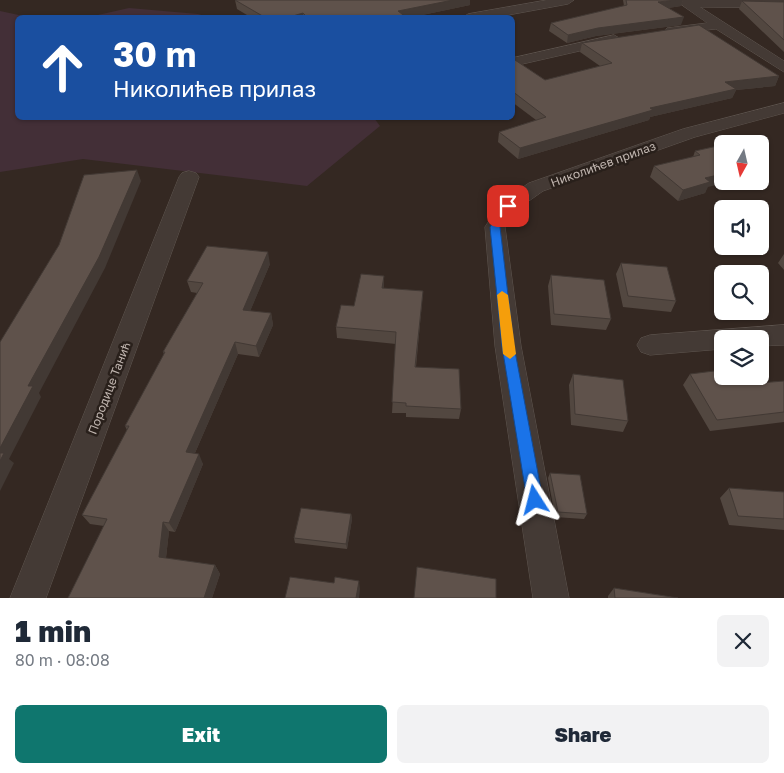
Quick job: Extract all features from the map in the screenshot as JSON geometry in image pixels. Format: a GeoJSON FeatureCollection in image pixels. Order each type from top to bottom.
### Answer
{"type":"FeatureCollection","features":[{"type":"Feature","properties":{"kind":"street"},"geometry":{"type":"LineString","coordinates":[[485,15],[568,0]]}},
{"type":"Feature","properties":{"kind":"street"},"geometry":{"type":"LineString","coordinates":[[684,2],[784,4]]}},
{"type":"Feature","properties":{"kind":"street"},"geometry":{"type":"LineString","coordinates":[[684,2],[784,68]]}},
{"type":"Feature","properties":{"kind":"street"},"geometry":{"type":"LineString","coordinates":[[662,32],[719,25]]}},
{"type":"Feature","properties":{"kind":"street"},"geometry":{"type":"LineString","coordinates":[[518,61],[596,42],[624,38]]}},
{"type":"Feature","properties":{"kind":"street","name":"Николићев прилаз"},"geometry":{"type":"LineString","coordinates":[[551,598],[508,346],[495,227],[508,206],[536,188],[689,133],[784,108]]}},
{"type":"Feature","properties":{"kind":"street","name":"Породице Танић"},"geometry":{"type":"LineString","coordinates":[[28,598],[189,177]]}},
{"type":"Feature","properties":{"kind":"street"},"geometry":{"type":"LineString","coordinates":[[769,336],[784,335]]}},
{"type":"Feature","properties":{"kind":"street"},"geometry":{"type":"LineString","coordinates":[[650,345],[714,340]]}},
{"type":"Feature","properties":{"kind":"shaded area"},"geometry":{"type":"Polygon","coordinates":[[[129,8],[201,15],[98,15],[129,8]]]}},
{"type":"Feature","properties":{"kind":"shaded area"},"geometry":{"type":"Polygon","coordinates":[[[0,11],[19,15],[15,15],[15,120],[376,120],[380,126],[307,186],[83,159],[0,172],[0,11]]]}},
{"type":"Feature","properties":{"kind":"building"},"geometry":{"type":"Polygon","coordinates":[[[235,0],[453,0],[398,11],[403,15],[305,15],[303,13],[296,15],[261,15],[235,0]]]}},
{"type":"Feature","properties":{"kind":"building"},"geometry":{"type":"Polygon","coordinates":[[[626,0],[676,0],[658,2],[684,17],[598,28],[568,35],[551,23],[627,5],[626,0]]]}},
{"type":"Feature","properties":{"kind":"building"},"geometry":{"type":"Polygon","coordinates":[[[742,1],[784,2],[784,40],[742,1]]]}},
{"type":"Feature","properties":{"kind":"building"},"geometry":{"type":"Polygon","coordinates":[[[699,25],[779,76],[725,82],[736,89],[650,108],[653,110],[520,148],[499,132],[546,117],[515,93],[515,60],[545,80],[612,63],[582,43],[699,25]]]}},
{"type":"Feature","properties":{"kind":"building"},"geometry":{"type":"Polygon","coordinates":[[[714,147],[714,176],[705,178],[710,182],[683,190],[654,166],[700,155],[695,151],[714,147]]]}},
{"type":"Feature","properties":{"kind":"building"},"geometry":{"type":"Polygon","coordinates":[[[137,170],[99,257],[28,386],[33,386],[0,448],[0,342],[59,245],[84,175],[137,170]]]}},
{"type":"Feature","properties":{"kind":"building"},"geometry":{"type":"Polygon","coordinates":[[[207,246],[268,252],[243,310],[271,313],[256,346],[235,342],[186,452],[199,454],[169,523],[163,522],[159,557],[215,565],[204,598],[68,598],[107,519],[82,515],[129,426],[125,426],[165,352],[163,352],[203,283],[187,281],[207,246]]]}},
{"type":"Feature","properties":{"kind":"building"},"geometry":{"type":"Polygon","coordinates":[[[621,263],[667,267],[676,301],[628,296],[621,263]]]}},
{"type":"Feature","properties":{"kind":"building"},"geometry":{"type":"Polygon","coordinates":[[[361,274],[384,276],[382,288],[423,291],[415,367],[459,369],[461,409],[406,406],[406,403],[392,402],[396,332],[336,327],[341,305],[354,306],[361,274]]]}},
{"type":"Feature","properties":{"kind":"building"},"geometry":{"type":"Polygon","coordinates":[[[551,275],[604,280],[611,319],[554,314],[551,275]]]}},
{"type":"Feature","properties":{"kind":"building"},"geometry":{"type":"Polygon","coordinates":[[[714,371],[714,385],[769,385],[769,382],[784,381],[784,412],[717,420],[690,374],[714,371]]]}},
{"type":"Feature","properties":{"kind":"building"},"geometry":{"type":"Polygon","coordinates":[[[573,374],[623,380],[628,421],[575,414],[573,374]]]}},
{"type":"Feature","properties":{"kind":"building"},"geometry":{"type":"Polygon","coordinates":[[[0,453],[4,453],[0,461],[0,453]]]}},
{"type":"Feature","properties":{"kind":"building"},"geometry":{"type":"Polygon","coordinates":[[[550,473],[580,475],[587,514],[558,512],[550,473]]]}},
{"type":"Feature","properties":{"kind":"building"},"geometry":{"type":"Polygon","coordinates":[[[729,488],[784,492],[784,519],[738,516],[729,488]]]}},
{"type":"Feature","properties":{"kind":"building"},"geometry":{"type":"Polygon","coordinates":[[[301,508],[351,514],[346,544],[294,538],[301,508]]]}},
{"type":"Feature","properties":{"kind":"building"},"geometry":{"type":"Polygon","coordinates":[[[417,567],[496,579],[496,598],[414,598],[417,567]]]}},
{"type":"Feature","properties":{"kind":"building"},"geometry":{"type":"Polygon","coordinates":[[[290,577],[334,583],[335,577],[359,581],[356,598],[285,598],[290,577]]]}},
{"type":"Feature","properties":{"kind":"building"},"geometry":{"type":"Polygon","coordinates":[[[614,588],[678,598],[615,598],[614,588]]]}},
{"type":"Feature","properties":{"kind":"slow traffic"},"geometry":{"type":"LineString","coordinates":[[502,295],[510,354]]}},
{"type":"Feature","properties":{"kind":"route"},"geometry":{"type":"LineString","coordinates":[[508,206],[495,227],[508,346],[535,500]]}}]}
